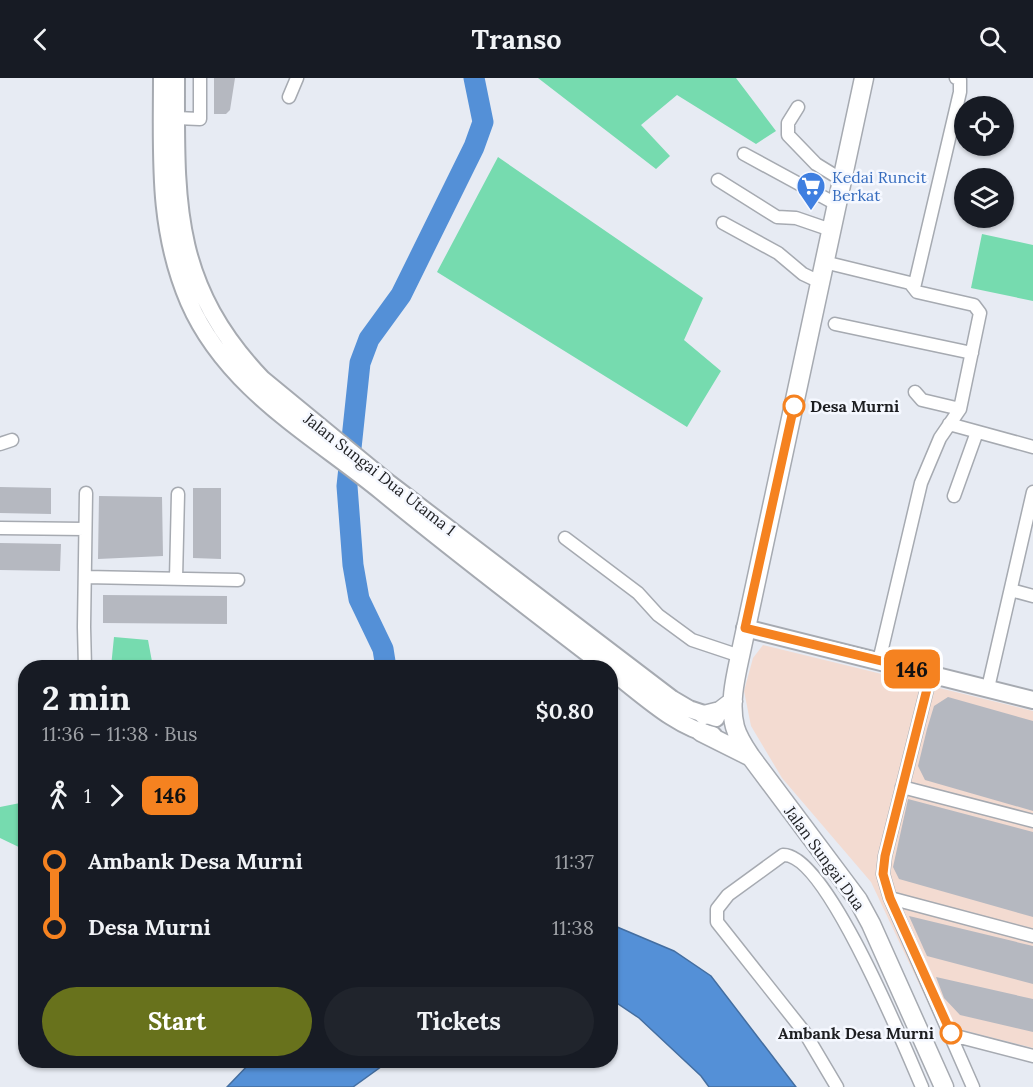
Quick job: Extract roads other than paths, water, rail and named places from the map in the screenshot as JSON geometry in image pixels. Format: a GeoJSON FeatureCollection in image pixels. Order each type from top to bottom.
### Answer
{"type":"FeatureCollection","features":[{"type":"Feature","properties":{"kind":"main road"},"geometry":{"type":"LineString","coordinates":[[750,757],[702,724],[720,711],[735,718],[740,656],[745,628],[864,78]]}},
{"type":"Feature","properties":{"kind":"main road","name":"Jalan Sungai Dua"},"geometry":{"type":"LineString","coordinates":[[735,718],[750,757],[858,900],[872,924],[944,1087]]}},
{"type":"Feature","properties":{"kind":"street","name":"Jalan Sungai Dua Utama 1"},"geometry":{"type":"LineString","coordinates":[[162,78],[164,206],[170,244],[190,303],[212,344],[237,373],[261,399],[308,428],[672,699],[702,724],[722,737],[735,718]]}},
{"type":"Feature","properties":{"kind":"street","name":"Jalan Sungai Dua Utama 1"},"geometry":{"type":"LineString","coordinates":[[176,78],[178,206],[183,237],[203,296],[225,336],[244,361],[308,428]]}},
{"type":"Feature","properties":{"kind":"street"},"geometry":{"type":"LineString","coordinates":[[176,118],[200,119],[201,78]]}},
{"type":"Feature","properties":{"kind":"street"},"geometry":{"type":"LineString","coordinates":[[289,97],[297,78]]}},
{"type":"Feature","properties":{"kind":"street"},"geometry":{"type":"LineString","coordinates":[[914,288],[960,92],[960,81],[956,78]]}},
{"type":"Feature","properties":{"kind":"street"},"geometry":{"type":"LineString","coordinates":[[798,107],[788,123],[788,135],[816,164],[842,180]]}},
{"type":"Feature","properties":{"kind":"street"},"geometry":{"type":"LineString","coordinates":[[744,154],[836,204]]}},
{"type":"Feature","properties":{"kind":"street"},"geometry":{"type":"LineString","coordinates":[[718,180],[777,218],[796,218],[831,230]]}},
{"type":"Feature","properties":{"kind":"street"},"geometry":{"type":"LineString","coordinates":[[723,223],[778,253],[803,274],[820,282]]}},
{"type":"Feature","properties":{"kind":"street"},"geometry":{"type":"LineString","coordinates":[[824,262],[910,282],[917,292],[974,305],[980,314],[960,410],[940,438],[921,483],[879,661]]}},
{"type":"Feature","properties":{"kind":"street"},"geometry":{"type":"LineString","coordinates":[[835,324],[972,353]]}},
{"type":"Feature","properties":{"kind":"street"},"geometry":{"type":"LineString","coordinates":[[915,392],[922,400],[960,410]]}},
{"type":"Feature","properties":{"kind":"street"},"geometry":{"type":"LineString","coordinates":[[949,424],[1033,447]]}},
{"type":"Feature","properties":{"kind":"street"},"geometry":{"type":"LineString","coordinates":[[954,496],[977,432]]}},
{"type":"Feature","properties":{"kind":"street","name":"Jalan Sungai Dua Utama 1"},"geometry":{"type":"LineString","coordinates":[[383,486],[415,521],[597,660]]}},
{"type":"Feature","properties":{"kind":"street"},"geometry":{"type":"LineString","coordinates":[[988,688],[1033,492]]}},
{"type":"Feature","properties":{"kind":"street"},"geometry":{"type":"LineString","coordinates":[[85,660],[86,493]]}},
{"type":"Feature","properties":{"kind":"street"},"geometry":{"type":"LineString","coordinates":[[176,579],[178,494]]}},
{"type":"Feature","properties":{"kind":"street"},"geometry":{"type":"LineString","coordinates":[[0,528],[85,529]]}},
{"type":"Feature","properties":{"kind":"street"},"geometry":{"type":"LineString","coordinates":[[565,538],[638,593],[658,615],[692,640],[740,656]]}},
{"type":"Feature","properties":{"kind":"street"},"geometry":{"type":"LineString","coordinates":[[85,578],[238,580]]}},
{"type":"Feature","properties":{"kind":"street"},"geometry":{"type":"LineString","coordinates":[[1011,590],[1033,596]]}},
{"type":"Feature","properties":{"kind":"street"},"geometry":{"type":"LineString","coordinates":[[745,628],[1033,700]]}},
{"type":"Feature","properties":{"kind":"street"},"geometry":{"type":"LineString","coordinates":[[931,673],[885,856],[883,874],[890,898],[973,1087]]}},
{"type":"Feature","properties":{"kind":"street","name":"Jalan Sungai Dua Utama 1"},"geometry":{"type":"LineString","coordinates":[[618,676],[658,706],[702,724]]}},
{"type":"Feature","properties":{"kind":"street"},"geometry":{"type":"LineString","coordinates":[[902,787],[1033,821]]}},
{"type":"Feature","properties":{"kind":"street"},"geometry":{"type":"LineString","coordinates":[[837,1087],[805,1033],[717,922],[717,909],[728,895],[783,855],[789,854],[802,862],[847,924],[922,1087]]}},
{"type":"Feature","properties":{"kind":"street"},"geometry":{"type":"LineString","coordinates":[[890,898],[1033,936]]}},
{"type":"Feature","properties":{"kind":"street"},"geometry":{"type":"LineString","coordinates":[[952,1035],[1033,1056]]}},
{"type":"Feature","properties":{"kind":"water"},"geometry":{"type":"Polygon","coordinates":[[[618,927],[674,951],[711,976],[796,1087],[709,1087],[701,1076],[639,1018],[618,1004],[618,927]]]}},
{"type":"Feature","properties":{"kind":"water"},"geometry":{"type":"Polygon","coordinates":[[[245,1068],[379,1068],[353,1087],[227,1087],[245,1068]]]}},
{"type":"Feature","properties":{"kind":"waterway"},"geometry":{"type":"LineString","coordinates":[[385,660],[383,649],[359,599],[353,565],[347,486],[360,363],[369,339],[401,295],[474,147],[483,122],[474,78]]}},
{"type":"Feature","properties":{"kind":"place","name":"Kedai Runcit Berkat"},"geometry":{"type":"Point","coordinates":[811,212]}},
{"type":"Feature","properties":{"kind":"place","name":"Desa Murni"},"geometry":{"type":"Point","coordinates":[794,406]}},
{"type":"Feature","properties":{"kind":"place","name":"Ambank Desa Murni"},"geometry":{"type":"Point","coordinates":[951,1033]}}]}
